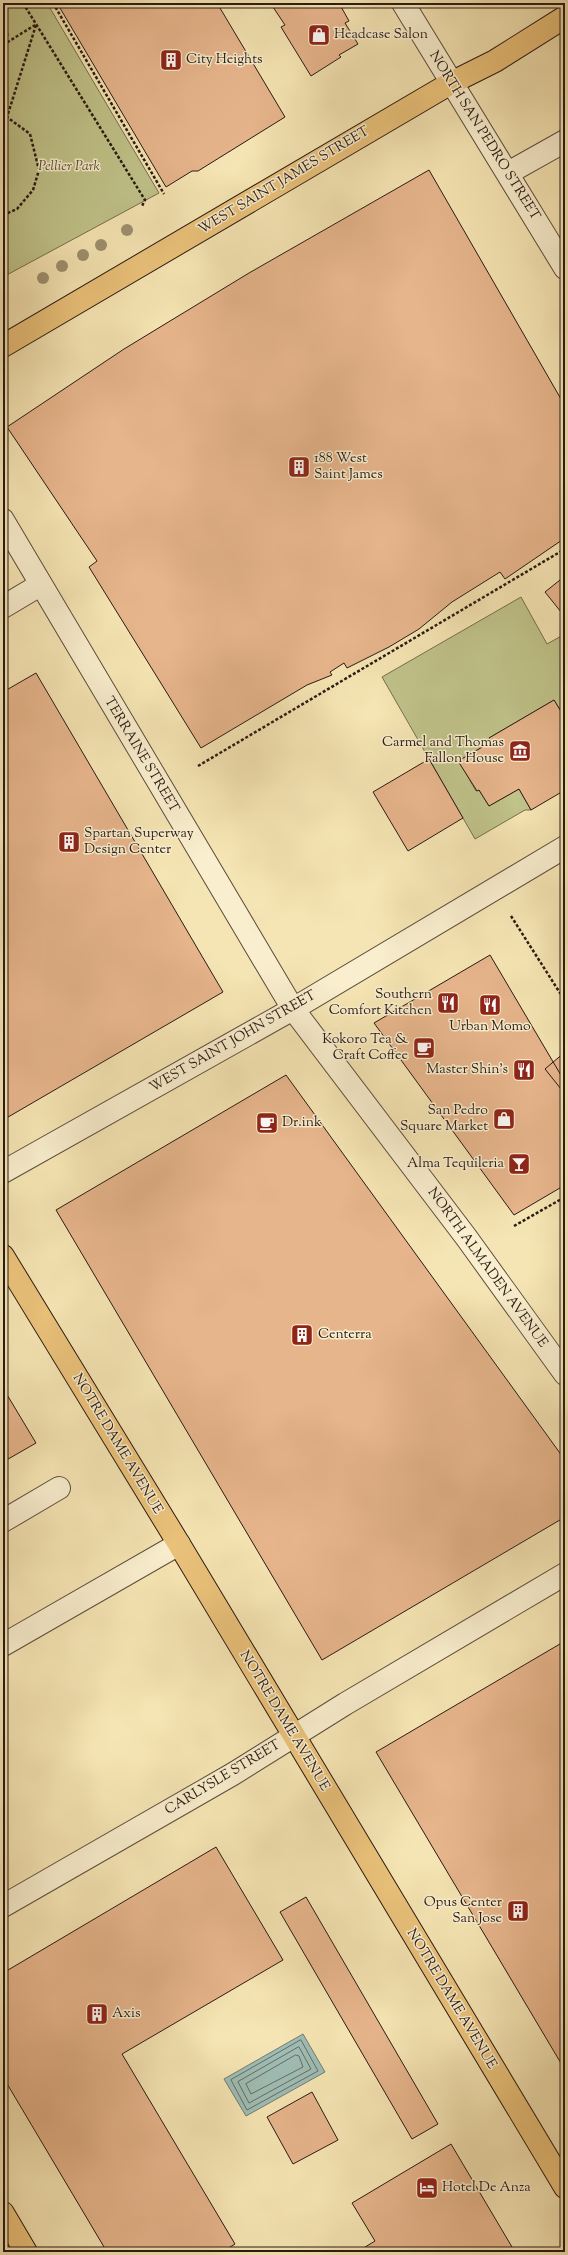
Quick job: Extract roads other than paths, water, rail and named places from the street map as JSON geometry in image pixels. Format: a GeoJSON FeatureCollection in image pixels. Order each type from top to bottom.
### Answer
{"type":"FeatureCollection","features":[{"type":"Feature","properties":{"kind":"main road","name":"WEST SAINT JAMES STREET"},"geometry":{"type":"LineString","coordinates":[[3,346],[451,83],[495,61],[565,17]]}},
{"type":"Feature","properties":{"kind":"main road","name":"NOTRE DAME AVENUE"},"geometry":{"type":"LineString","coordinates":[[3,1256],[179,1544],[293,1737],[565,2187]]}},
{"type":"Feature","properties":{"kind":"main road"},"geometry":{"type":"LineString","coordinates":[[3,2213],[26,2252]]}},
{"type":"Feature","properties":{"kind":"street","name":"NORTH SAN PEDRO STREET"},"geometry":{"type":"LineString","coordinates":[[403,3],[565,268]]}},
{"type":"Feature","properties":{"kind":"street"},"geometry":{"type":"LineString","coordinates":[[508,173],[565,141]]}},
{"type":"Feature","properties":{"kind":"street","name":"TERRAINE STREET"},"geometry":{"type":"LineString","coordinates":[[3,520],[40,585],[292,1009]]}},
{"type":"Feature","properties":{"kind":"street"},"geometry":{"type":"LineString","coordinates":[[3,607],[40,585]]}},
{"type":"Feature","properties":{"kind":"street","name":"WEST SAINT JOHN STREET"},"geometry":{"type":"LineString","coordinates":[[3,1172],[292,1009],[565,847]]}},
{"type":"Feature","properties":{"kind":"street","name":"NORTH ALMADEN AVENUE"},"geometry":{"type":"LineString","coordinates":[[292,1009],[466,1237],[565,1374]]}},
{"type":"Feature","properties":{"kind":"street"},"geometry":{"type":"LineString","coordinates":[[3,1520],[59,1488]]}},
{"type":"Feature","properties":{"kind":"street"},"geometry":{"type":"LineString","coordinates":[[3,1645],[179,1544]]}},
{"type":"Feature","properties":{"kind":"street","name":"CARLYSLE STREET"},"geometry":{"type":"LineString","coordinates":[[3,1906],[233,1774],[565,1574]]}},
{"type":"Feature","properties":{"kind":"water"},"geometry":{"type":"Polygon","coordinates":[[[303,2034],[325,2072],[246,2116],[224,2079],[303,2034]]]}},
{"type":"Feature","properties":{"kind":"place","name":"Headcase Salon"},"geometry":{"type":"Point","coordinates":[319,35]}},
{"type":"Feature","properties":{"kind":"place","name":"City Heights"},"geometry":{"type":"Point","coordinates":[171,60]}},
{"type":"Feature","properties":{"kind":"place","name":"188 West Saint James"},"geometry":{"type":"Point","coordinates":[299,467]}},
{"type":"Feature","properties":{"kind":"place","name":"Carmel and Thomas Fallon House"},"geometry":{"type":"Point","coordinates":[520,751]}},
{"type":"Feature","properties":{"kind":"place","name":"Spartan Superway Design Center"},"geometry":{"type":"Point","coordinates":[69,842]}},
{"type":"Feature","properties":{"kind":"place","name":"Southern Comfort Kitchen"},"geometry":{"type":"Point","coordinates":[448,1003]}},
{"type":"Feature","properties":{"kind":"place","name":"Urban Momo"},"geometry":{"type":"Point","coordinates":[490,1005]}},
{"type":"Feature","properties":{"kind":"place","name":"Kokoro Tea & Craft Coffee"},"geometry":{"type":"Point","coordinates":[424,1048]}},
{"type":"Feature","properties":{"kind":"place","name":"Master Shin's"},"geometry":{"type":"Point","coordinates":[524,1070]}},
{"type":"Feature","properties":{"kind":"place","name":"San Pedro Square Market"},"geometry":{"type":"Point","coordinates":[504,1119]}},
{"type":"Feature","properties":{"kind":"place","name":"Dr.ink"},"geometry":{"type":"Point","coordinates":[267,1123]}},
{"type":"Feature","properties":{"kind":"place","name":"Alma Tequileria"},"geometry":{"type":"Point","coordinates":[519,1164]}},
{"type":"Feature","properties":{"kind":"place","name":"Centerra"},"geometry":{"type":"Point","coordinates":[302,1335]}},
{"type":"Feature","properties":{"kind":"place","name":"Opus Center San Jose"},"geometry":{"type":"Point","coordinates":[518,1911]}},
{"type":"Feature","properties":{"kind":"place","name":"Axis"},"geometry":{"type":"Point","coordinates":[97,2014]}},
{"type":"Feature","properties":{"kind":"place","name":"Hotel De Anza"},"geometry":{"type":"Point","coordinates":[427,2188]}},
{"type":"Feature","properties":{"kind":"park label","name":"Pellier Park"},"geometry":{"type":"Point","coordinates":[69,167]}}]}
